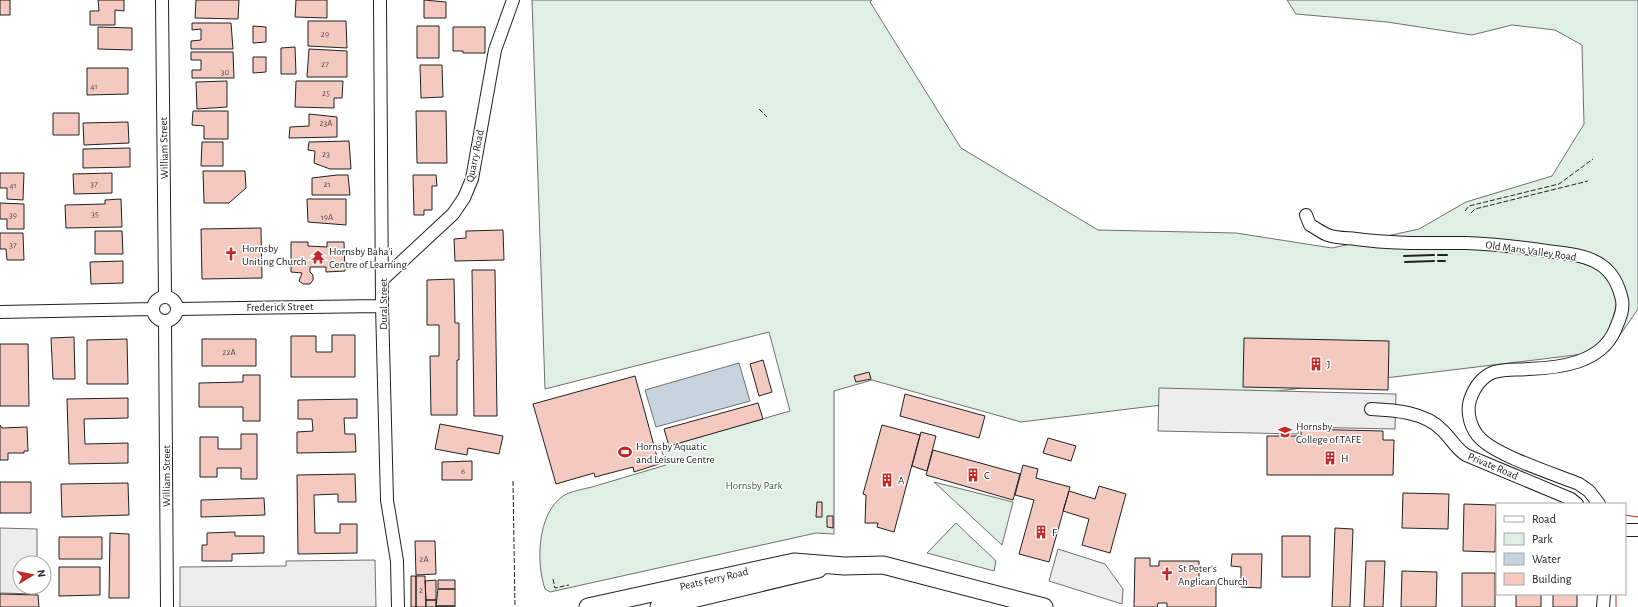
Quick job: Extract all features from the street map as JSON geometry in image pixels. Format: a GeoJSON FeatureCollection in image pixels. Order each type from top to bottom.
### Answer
{"type":"FeatureCollection","features":[{"type":"Feature","properties":{"kind":"main road","name":"Peats Ferry Road"},"geometry":{"type":"LineString","coordinates":[[588,607],[789,562],[840,566],[883,566],[1044,607]]}},
{"type":"Feature","properties":{"kind":"main road","name":"Peats Ferry Road"},"geometry":{"type":"LineString","coordinates":[[659,607],[789,575],[840,566]]}},
{"type":"Feature","properties":{"kind":"street","name":"William Street"},"geometry":{"type":"LineString","coordinates":[[162,0],[165,296]]}},
{"type":"Feature","properties":{"kind":"street","name":"Dural Street"},"geometry":{"type":"LineString","coordinates":[[380,0],[382,306],[387,500],[397,561],[398,607]]}},
{"type":"Feature","properties":{"kind":"street","name":"Quarry Road"},"geometry":{"type":"LineString","coordinates":[[382,280],[453,214],[464,198],[472,179],[495,50],[513,0]]}},
{"type":"Feature","properties":{"kind":"street","name":"Old Mans Valley Road"},"geometry":{"type":"LineString","coordinates":[[1306,215],[1310,225],[1329,236],[1390,243],[1495,244],[1528,248],[1589,260],[1600,264],[1609,272],[1618,286],[1622,302],[1621,317],[1612,338],[1595,354],[1572,364],[1550,368],[1505,370],[1492,373],[1481,380],[1473,390],[1469,403],[1469,416],[1473,429],[1481,439],[1506,454],[1579,484],[1589,491],[1598,503]]}},
{"type":"Feature","properties":{"kind":"street"},"geometry":{"type":"LineString","coordinates":[[165,296],[174,300],[177,309],[174,317],[165,321],[156,317],[153,309],[156,300],[165,296]]}},
{"type":"Feature","properties":{"kind":"street","name":"Frederick Street"},"geometry":{"type":"LineString","coordinates":[[177,309],[382,306]]}},
{"type":"Feature","properties":{"kind":"street"},"geometry":{"type":"LineString","coordinates":[[0,312],[153,309]]}},
{"type":"Feature","properties":{"kind":"street","name":"William Street"},"geometry":{"type":"LineString","coordinates":[[165,321],[167,607]]}},
{"type":"Feature","properties":{"kind":"street","name":"Private Road"},"geometry":{"type":"LineString","coordinates":[[1371,409],[1395,410],[1429,420],[1442,429],[1456,448],[1466,455],[1571,499],[1576,503]]}},
{"type":"Feature","properties":{"kind":"street"},"geometry":{"type":"LineString","coordinates":[[1626,530],[1638,530]]}},
{"type":"Feature","properties":{"kind":"street"},"geometry":{"type":"LineString","coordinates":[[1604,595],[1604,607]]}},
{"type":"Feature","properties":{"kind":"green space","name":"Hornsby Park"},"geometry":{"type":"Polygon","coordinates":[[[532,0],[872,0],[870,2],[961,148],[1098,230],[1236,233],[1332,248],[1419,229],[1466,202],[1552,176],[1584,124],[1582,45],[1555,30],[1512,25],[1472,35],[1387,22],[1296,14],[1287,0],[1638,0],[1638,309],[1609,351],[1021,422],[872,380],[834,391],[834,534],[816,533],[550,592],[545,589],[542,578],[540,566],[541,540],[548,514],[554,504],[563,496],[574,491],[666,465],[661,448],[790,411],[769,332],[545,389],[532,0]]]}},
{"type":"Feature","properties":{"kind":"green space"},"geometry":{"type":"Polygon","coordinates":[[[934,482],[1013,502],[1002,545],[934,482]]]}},
{"type":"Feature","properties":{"kind":"green space"},"geometry":{"type":"Polygon","coordinates":[[[956,523],[996,561],[994,571],[927,553],[956,523]]]}},
{"type":"Feature","properties":{"kind":"shaded area"},"geometry":{"type":"Polygon","coordinates":[[[1159,388],[1396,394],[1395,429],[1299,427],[1298,434],[1158,431],[1159,388]]]}},
{"type":"Feature","properties":{"kind":"shaded area"},"geometry":{"type":"Polygon","coordinates":[[[0,528],[37,529],[37,555],[12,555],[12,593],[0,593],[0,528]]]}},
{"type":"Feature","properties":{"kind":"shaded area"},"geometry":{"type":"Polygon","coordinates":[[[1058,549],[1105,564],[1123,589],[1122,604],[1049,581],[1058,549]]]}},
{"type":"Feature","properties":{"kind":"shaded area"},"geometry":{"type":"Polygon","coordinates":[[[375,560],[376,607],[180,607],[180,567],[286,566],[286,561],[375,560]]]}},
{"type":"Feature","properties":{"kind":"water"},"geometry":{"type":"Polygon","coordinates":[[[739,363],[750,401],[656,427],[645,390],[739,363]]]}},
{"type":"Feature","properties":{"kind":"building"},"geometry":{"type":"Polygon","coordinates":[[[0,0],[10,0],[10,15],[0,15],[0,0]]]}},
{"type":"Feature","properties":{"kind":"building"},"geometry":{"type":"Polygon","coordinates":[[[98,0],[124,0],[124,11],[115,10],[115,25],[90,25],[90,11],[99,11],[98,0]]]}},
{"type":"Feature","properties":{"kind":"building"},"geometry":{"type":"Polygon","coordinates":[[[196,0],[239,0],[238,19],[195,18],[196,0]]]}},
{"type":"Feature","properties":{"kind":"building"},"geometry":{"type":"Polygon","coordinates":[[[296,0],[327,0],[327,18],[295,17],[296,0]]]}},
{"type":"Feature","properties":{"kind":"building"},"geometry":{"type":"Polygon","coordinates":[[[424,0],[446,2],[446,18],[424,18],[424,0]]]}},
{"type":"Feature","properties":{"kind":"building"},"geometry":{"type":"Polygon","coordinates":[[[308,21],[346,21],[347,48],[308,46],[308,21]]]}},
{"type":"Feature","properties":{"kind":"building"},"geometry":{"type":"Polygon","coordinates":[[[192,23],[231,23],[233,49],[191,49],[191,41],[201,40],[201,29],[192,30],[192,23]]]}},
{"type":"Feature","properties":{"kind":"building"},"geometry":{"type":"Polygon","coordinates":[[[253,26],[266,27],[266,42],[253,43],[253,26]]]}},
{"type":"Feature","properties":{"kind":"building"},"geometry":{"type":"Polygon","coordinates":[[[417,26],[439,26],[439,58],[417,58],[417,26]]]}},
{"type":"Feature","properties":{"kind":"building"},"geometry":{"type":"Polygon","coordinates":[[[98,27],[132,28],[132,50],[98,49],[98,27]]]}},
{"type":"Feature","properties":{"kind":"building"},"geometry":{"type":"Polygon","coordinates":[[[453,27],[485,27],[485,53],[463,53],[463,51],[453,51],[453,27]]]}},
{"type":"Feature","properties":{"kind":"building"},"geometry":{"type":"Polygon","coordinates":[[[295,47],[296,74],[281,74],[281,48],[295,47]]]}},
{"type":"Feature","properties":{"kind":"building"},"geometry":{"type":"Polygon","coordinates":[[[309,49],[347,51],[347,77],[307,77],[309,49]]]}},
{"type":"Feature","properties":{"kind":"building"},"geometry":{"type":"Polygon","coordinates":[[[191,52],[233,52],[234,78],[192,78],[192,70],[201,70],[201,60],[191,60],[191,52]]]}},
{"type":"Feature","properties":{"kind":"building"},"geometry":{"type":"Polygon","coordinates":[[[253,57],[266,57],[266,72],[253,73],[253,57]]]}},
{"type":"Feature","properties":{"kind":"building"},"geometry":{"type":"Polygon","coordinates":[[[420,65],[442,65],[443,97],[421,98],[420,65]]]}},
{"type":"Feature","properties":{"kind":"building"},"geometry":{"type":"Polygon","coordinates":[[[87,68],[128,68],[128,94],[87,95],[87,68]]]}},
{"type":"Feature","properties":{"kind":"building"},"geometry":{"type":"Polygon","coordinates":[[[227,81],[227,107],[197,109],[196,82],[227,81]]]}},
{"type":"Feature","properties":{"kind":"building"},"geometry":{"type":"Polygon","coordinates":[[[296,81],[343,81],[342,98],[334,98],[334,108],[295,107],[296,81]]]}},
{"type":"Feature","properties":{"kind":"building"},"geometry":{"type":"Polygon","coordinates":[[[193,111],[228,111],[228,139],[204,139],[204,126],[192,125],[193,111]]]}},
{"type":"Feature","properties":{"kind":"building"},"geometry":{"type":"Polygon","coordinates":[[[416,111],[446,111],[447,163],[417,163],[416,111]]]}},
{"type":"Feature","properties":{"kind":"building"},"geometry":{"type":"Polygon","coordinates":[[[53,113],[79,113],[79,135],[53,135],[53,113]]]}},
{"type":"Feature","properties":{"kind":"building"},"geometry":{"type":"Polygon","coordinates":[[[309,114],[337,117],[337,137],[289,138],[290,127],[309,126],[309,114]]]}},
{"type":"Feature","properties":{"kind":"building"},"geometry":{"type":"Polygon","coordinates":[[[128,122],[129,143],[84,145],[83,123],[128,122]]]}},
{"type":"Feature","properties":{"kind":"building"},"geometry":{"type":"Polygon","coordinates":[[[349,141],[351,169],[330,169],[314,163],[315,151],[308,150],[309,142],[349,141]]]}},
{"type":"Feature","properties":{"kind":"building"},"geometry":{"type":"Polygon","coordinates":[[[202,142],[223,142],[223,166],[201,166],[202,142]]]}},
{"type":"Feature","properties":{"kind":"building"},"geometry":{"type":"Polygon","coordinates":[[[130,148],[130,167],[83,168],[83,149],[130,148]]]}},
{"type":"Feature","properties":{"kind":"building"},"geometry":{"type":"Polygon","coordinates":[[[203,171],[245,171],[246,188],[229,203],[204,203],[203,171]]]}},
{"type":"Feature","properties":{"kind":"building"},"geometry":{"type":"Polygon","coordinates":[[[0,173],[24,173],[23,200],[7,199],[7,188],[0,188],[0,173]]]}},
{"type":"Feature","properties":{"kind":"building"},"geometry":{"type":"Polygon","coordinates":[[[112,173],[112,193],[74,194],[73,174],[112,173]]]}},
{"type":"Feature","properties":{"kind":"building"},"geometry":{"type":"Polygon","coordinates":[[[348,175],[350,195],[312,195],[312,178],[348,175]]]}},
{"type":"Feature","properties":{"kind":"building"},"geometry":{"type":"Polygon","coordinates":[[[413,175],[436,175],[437,186],[432,186],[432,210],[424,210],[424,215],[414,215],[413,175]]]}},
{"type":"Feature","properties":{"kind":"building"},"geometry":{"type":"Polygon","coordinates":[[[121,199],[122,227],[66,228],[65,205],[105,204],[105,200],[121,199]]]}},
{"type":"Feature","properties":{"kind":"building"},"geometry":{"type":"Polygon","coordinates":[[[307,199],[346,199],[346,225],[308,222],[307,199]]]}},
{"type":"Feature","properties":{"kind":"building"},"geometry":{"type":"Polygon","coordinates":[[[0,203],[24,204],[24,229],[7,229],[7,219],[0,219],[0,203]]]}},
{"type":"Feature","properties":{"kind":"building","name":"Hornsby Uniting Church"},"geometry":{"type":"Polygon","coordinates":[[[261,228],[262,278],[202,279],[201,229],[261,228]]]}},
{"type":"Feature","properties":{"kind":"building"},"geometry":{"type":"Polygon","coordinates":[[[503,230],[504,260],[455,261],[454,239],[466,238],[466,231],[503,230]]]}},
{"type":"Feature","properties":{"kind":"building"},"geometry":{"type":"Polygon","coordinates":[[[95,231],[122,231],[123,254],[95,254],[95,231]]]}},
{"type":"Feature","properties":{"kind":"building"},"geometry":{"type":"Polygon","coordinates":[[[0,233],[23,233],[24,260],[7,260],[6,249],[0,249],[0,233]]]}},
{"type":"Feature","properties":{"kind":"building","name":"Hornsby Baha'i Centre of Learning"},"geometry":{"type":"Polygon","coordinates":[[[291,242],[308,242],[308,246],[327,247],[327,242],[344,242],[345,271],[326,272],[326,267],[310,267],[313,280],[310,284],[303,284],[299,281],[302,273],[291,272],[291,242]]]}},
{"type":"Feature","properties":{"kind":"building"},"geometry":{"type":"Polygon","coordinates":[[[123,261],[123,283],[91,284],[90,262],[123,261]]]}},
{"type":"Feature","properties":{"kind":"building"},"geometry":{"type":"Polygon","coordinates":[[[472,270],[495,270],[497,416],[474,416],[472,270]]]}},
{"type":"Feature","properties":{"kind":"building"},"geometry":{"type":"Polygon","coordinates":[[[454,279],[455,323],[459,323],[457,415],[431,415],[430,356],[439,356],[439,325],[427,325],[427,280],[454,279]]]}},
{"type":"Feature","properties":{"kind":"building"},"geometry":{"type":"Polygon","coordinates":[[[332,335],[355,335],[355,377],[291,377],[291,336],[316,336],[316,352],[332,352],[332,335]]]}},
{"type":"Feature","properties":{"kind":"building"},"geometry":{"type":"Polygon","coordinates":[[[74,337],[75,379],[53,379],[51,338],[74,337]]]}},
{"type":"Feature","properties":{"kind":"building","name":"J"},"geometry":{"type":"Polygon","coordinates":[[[1244,338],[1389,341],[1388,390],[1243,387],[1244,338]]]}},
{"type":"Feature","properties":{"kind":"building"},"geometry":{"type":"Polygon","coordinates":[[[127,339],[128,384],[87,384],[87,340],[127,339]]]}},
{"type":"Feature","properties":{"kind":"building"},"geometry":{"type":"Polygon","coordinates":[[[202,339],[256,339],[256,366],[202,366],[202,339]]]}},
{"type":"Feature","properties":{"kind":"building"},"geometry":{"type":"Polygon","coordinates":[[[0,344],[28,344],[29,406],[0,406],[0,344]]]}},
{"type":"Feature","properties":{"kind":"building"},"geometry":{"type":"Polygon","coordinates":[[[763,360],[772,392],[759,396],[750,364],[763,360]]]}},
{"type":"Feature","properties":{"kind":"building"},"geometry":{"type":"Polygon","coordinates":[[[869,372],[871,379],[856,382],[854,376],[869,372]]]}},
{"type":"Feature","properties":{"kind":"building"},"geometry":{"type":"Polygon","coordinates":[[[243,375],[260,375],[260,421],[243,421],[243,407],[199,407],[199,383],[243,382],[243,375]]]}},
{"type":"Feature","properties":{"kind":"building"},"geometry":{"type":"Polygon","coordinates":[[[635,376],[659,464],[634,472],[633,467],[595,477],[594,473],[556,484],[533,404],[635,376]]]}},
{"type":"Feature","properties":{"kind":"building"},"geometry":{"type":"Polygon","coordinates":[[[905,394],[985,416],[979,438],[900,416],[905,394]]]}},
{"type":"Feature","properties":{"kind":"building"},"geometry":{"type":"Polygon","coordinates":[[[128,398],[128,418],[84,419],[85,444],[128,443],[128,463],[69,464],[67,399],[128,398]]]}},
{"type":"Feature","properties":{"kind":"building"},"geometry":{"type":"Polygon","coordinates":[[[357,399],[357,418],[344,418],[345,434],[355,434],[356,452],[297,453],[297,432],[313,431],[312,419],[298,419],[298,400],[357,399]]]}},
{"type":"Feature","properties":{"kind":"building"},"geometry":{"type":"Polygon","coordinates":[[[758,403],[763,419],[669,446],[664,429],[758,403]]]}},
{"type":"Feature","properties":{"kind":"building"},"geometry":{"type":"Polygon","coordinates":[[[440,424],[503,436],[499,454],[468,448],[467,455],[435,449],[440,424]]]}},
{"type":"Feature","properties":{"kind":"building"},"geometry":{"type":"Polygon","coordinates":[[[0,425],[2,428],[27,427],[28,451],[24,451],[24,453],[8,453],[8,460],[0,460],[0,425]]]}},
{"type":"Feature","properties":{"kind":"building","name":"A"},"geometry":{"type":"Polygon","coordinates":[[[882,425],[920,435],[894,532],[877,527],[878,523],[865,523],[866,495],[863,494],[882,425]]]}},
{"type":"Feature","properties":{"kind":"building","name":"H"},"geometry":{"type":"Polygon","coordinates":[[[1301,429],[1383,431],[1383,440],[1394,440],[1393,475],[1267,475],[1267,436],[1301,436],[1301,429]]]}},
{"type":"Feature","properties":{"kind":"building"},"geometry":{"type":"Polygon","coordinates":[[[921,432],[936,436],[927,471],[912,466],[921,432]]]}},
{"type":"Feature","properties":{"kind":"building"},"geometry":{"type":"Polygon","coordinates":[[[241,434],[257,434],[257,479],[241,479],[241,468],[217,468],[217,477],[200,477],[200,437],[218,437],[218,449],[241,449],[241,434]]]}},
{"type":"Feature","properties":{"kind":"building"},"geometry":{"type":"Polygon","coordinates":[[[1048,438],[1076,446],[1071,461],[1043,453],[1048,438]]]}},
{"type":"Feature","properties":{"kind":"building","name":"C"},"geometry":{"type":"Polygon","coordinates":[[[933,450],[1020,474],[1013,500],[926,475],[933,450]]]}},
{"type":"Feature","properties":{"kind":"building"},"geometry":{"type":"Polygon","coordinates":[[[472,461],[472,480],[442,480],[442,462],[472,461]]]}},
{"type":"Feature","properties":{"kind":"building","name":"F"},"geometry":{"type":"Polygon","coordinates":[[[1023,465],[1038,469],[1036,478],[1070,487],[1049,562],[1019,554],[1034,500],[1015,495],[1023,465]]]}},
{"type":"Feature","properties":{"kind":"building"},"geometry":{"type":"Polygon","coordinates":[[[355,474],[356,502],[338,502],[338,494],[314,495],[315,533],[340,533],[340,524],[357,524],[357,553],[298,554],[297,475],[355,474]]]}},
{"type":"Feature","properties":{"kind":"building"},"geometry":{"type":"Polygon","coordinates":[[[0,482],[31,482],[31,513],[0,513],[0,482]]]}},
{"type":"Feature","properties":{"kind":"building"},"geometry":{"type":"Polygon","coordinates":[[[128,483],[129,515],[62,517],[61,484],[128,483]]]}},
{"type":"Feature","properties":{"kind":"building"},"geometry":{"type":"Polygon","coordinates":[[[1099,486],[1126,494],[1110,553],[1082,545],[1089,519],[1063,511],[1069,491],[1095,499],[1099,486]]]}},
{"type":"Feature","properties":{"kind":"building"},"geometry":{"type":"Polygon","coordinates":[[[1403,493],[1449,494],[1448,529],[1402,528],[1403,493]]]}},
{"type":"Feature","properties":{"kind":"building"},"geometry":{"type":"Polygon","coordinates":[[[264,498],[265,515],[201,517],[201,500],[264,498]]]}},
{"type":"Feature","properties":{"kind":"building"},"geometry":{"type":"Polygon","coordinates":[[[817,502],[822,502],[822,517],[816,517],[817,502]]]}},
{"type":"Feature","properties":{"kind":"building"},"geometry":{"type":"Polygon","coordinates":[[[1464,504],[1496,505],[1495,552],[1463,551],[1464,504]]]}},
{"type":"Feature","properties":{"kind":"building"},"geometry":{"type":"Polygon","coordinates":[[[827,516],[833,516],[833,528],[827,527],[827,516]]]}},
{"type":"Feature","properties":{"kind":"building"},"geometry":{"type":"Polygon","coordinates":[[[1335,528],[1353,529],[1350,607],[1332,607],[1335,528]]]}},
{"type":"Feature","properties":{"kind":"building"},"geometry":{"type":"Polygon","coordinates":[[[235,532],[235,536],[264,536],[264,553],[232,554],[232,561],[202,561],[202,545],[207,545],[207,533],[235,532]]]}},
{"type":"Feature","properties":{"kind":"building"},"geometry":{"type":"Polygon","coordinates":[[[110,533],[129,534],[129,598],[109,598],[110,533]]]}},
{"type":"Feature","properties":{"kind":"building"},"geometry":{"type":"Polygon","coordinates":[[[1282,536],[1310,536],[1310,577],[1282,577],[1282,536]]]}},
{"type":"Feature","properties":{"kind":"building"},"geometry":{"type":"Polygon","coordinates":[[[59,537],[102,537],[102,559],[59,559],[59,537]]]}},
{"type":"Feature","properties":{"kind":"building"},"geometry":{"type":"Polygon","coordinates":[[[415,541],[435,541],[436,574],[416,575],[415,541]]]}},
{"type":"Feature","properties":{"kind":"building"},"geometry":{"type":"Polygon","coordinates":[[[1232,554],[1262,554],[1261,588],[1241,587],[1241,567],[1231,566],[1232,554]]]}},
{"type":"Feature","properties":{"kind":"building","name":"St Peter's Anglican Church"},"geometry":{"type":"Polygon","coordinates":[[[1135,558],[1150,558],[1150,566],[1159,566],[1159,561],[1199,561],[1199,583],[1216,583],[1216,607],[1167,607],[1167,603],[1158,603],[1157,607],[1134,607],[1135,558]]]}},
{"type":"Feature","properties":{"kind":"building"},"geometry":{"type":"Polygon","coordinates":[[[1366,561],[1385,561],[1383,607],[1364,607],[1366,561]]]}},
{"type":"Feature","properties":{"kind":"building"},"geometry":{"type":"Polygon","coordinates":[[[59,567],[100,567],[100,595],[59,596],[59,567]]]}},
{"type":"Feature","properties":{"kind":"building"},"geometry":{"type":"Polygon","coordinates":[[[1402,571],[1437,572],[1436,607],[1401,607],[1402,571]]]}},
{"type":"Feature","properties":{"kind":"building"},"geometry":{"type":"Polygon","coordinates":[[[1462,573],[1495,573],[1495,607],[1462,607],[1462,573]]]}},
{"type":"Feature","properties":{"kind":"building"},"geometry":{"type":"Polygon","coordinates":[[[411,576],[416,576],[416,607],[411,607],[411,576]]]}},
{"type":"Feature","properties":{"kind":"building"},"geometry":{"type":"Polygon","coordinates":[[[416,576],[425,576],[426,607],[416,607],[416,576]]]}},
{"type":"Feature","properties":{"kind":"building"},"geometry":{"type":"Polygon","coordinates":[[[436,580],[436,600],[426,600],[425,581],[436,580]]]}},
{"type":"Feature","properties":{"kind":"building"},"geometry":{"type":"Polygon","coordinates":[[[438,580],[455,580],[455,589],[438,589],[438,580]]]}},
{"type":"Feature","properties":{"kind":"building"},"geometry":{"type":"Polygon","coordinates":[[[438,589],[455,589],[455,606],[436,606],[438,589]]]}},
{"type":"Feature","properties":{"kind":"building"},"geometry":{"type":"Polygon","coordinates":[[[0,594],[38,595],[39,607],[0,607],[0,594]]]}},
{"type":"Feature","properties":{"kind":"building"},"geometry":{"type":"Polygon","coordinates":[[[1516,595],[1541,595],[1541,607],[1516,607],[1516,595]]]}},
{"type":"Feature","properties":{"kind":"building"},"geometry":{"type":"Polygon","coordinates":[[[1553,595],[1577,595],[1577,607],[1553,607],[1553,595]]]}},
{"type":"Feature","properties":{"kind":"building"},"geometry":{"type":"Polygon","coordinates":[[[426,600],[436,600],[436,607],[426,607],[426,600]]]}},
{"type":"Feature","properties":{"kind":"building"},"geometry":{"type":"Polygon","coordinates":[[[455,606],[455,607],[436,607],[455,606]]]}},
{"type":"Feature","properties":{"kind":"fence"},"geometry":{"type":"LineString","coordinates":[[759,109],[767,117]]}},
{"type":"Feature","properties":{"kind":"fence"},"geometry":{"type":"LineString","coordinates":[[1465,211],[1469,206],[1559,184],[1593,159]]}},
{"type":"Feature","properties":{"kind":"fence"},"geometry":{"type":"LineString","coordinates":[[1471,213],[1475,209],[1588,181]]}},
{"type":"Feature","properties":{"kind":"fence"},"geometry":{"type":"LineString","coordinates":[[513,481],[515,607]]}},
{"type":"Feature","properties":{"kind":"fence"},"geometry":{"type":"LineString","coordinates":[[553,579],[555,588],[569,585]]}},
{"type":"Feature","properties":{"kind":"wall"},"geometry":{"type":"LineString","coordinates":[[1404,256],[1434,255]]}},
{"type":"Feature","properties":{"kind":"wall"},"geometry":{"type":"LineString","coordinates":[[1438,255],[1447,255]]}},
{"type":"Feature","properties":{"kind":"wall"},"geometry":{"type":"LineString","coordinates":[[1405,262],[1434,261]]}},
{"type":"Feature","properties":{"kind":"wall"},"geometry":{"type":"LineString","coordinates":[[1438,261],[1445,261]]}},
{"type":"Feature","properties":{"kind":"power"},"geometry":{"type":"LineString","coordinates":[[1626,515],[1638,517]]}},
{"type":"Feature","properties":{"kind":"power"},"geometry":{"type":"LineString","coordinates":[[1616,595],[1616,607]]}},
{"type":"Feature","properties":{"kind":"place","name":"Hornsby Uniting Church"},"geometry":{"type":"Point","coordinates":[231,254]}},
{"type":"Feature","properties":{"kind":"place","name":"Hornsby Baha'i Centre of Learning"},"geometry":{"type":"Point","coordinates":[318,257]}},
{"type":"Feature","properties":{"kind":"place","name":"J"},"geometry":{"type":"Point","coordinates":[1316,364]}},
{"type":"Feature","properties":{"kind":"place","name":"Hornsby College of TAFE"},"geometry":{"type":"Point","coordinates":[1285,432]}},
{"type":"Feature","properties":{"kind":"place","name":"Hornsby Aquatic and Leisure Centre"},"geometry":{"type":"Point","coordinates":[625,452]}},
{"type":"Feature","properties":{"kind":"place","name":"H"},"geometry":{"type":"Point","coordinates":[1330,458]}},
{"type":"Feature","properties":{"kind":"place","name":"C"},"geometry":{"type":"Point","coordinates":[973,475]}},
{"type":"Feature","properties":{"kind":"place","name":"A"},"geometry":{"type":"Point","coordinates":[887,480]}},
{"type":"Feature","properties":{"kind":"place","name":"F"},"geometry":{"type":"Point","coordinates":[1041,532]}},
{"type":"Feature","properties":{"kind":"place","name":"St Peter's Anglican Church"},"geometry":{"type":"Point","coordinates":[1167,574]}}]}
